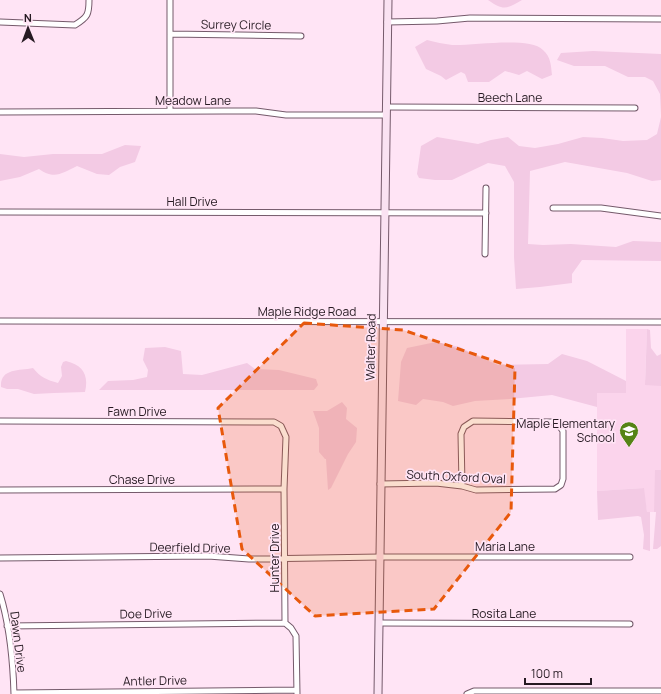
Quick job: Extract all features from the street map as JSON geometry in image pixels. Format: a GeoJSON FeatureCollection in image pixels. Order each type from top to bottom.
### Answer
{"type":"FeatureCollection","features":[{"type":"Feature","properties":{"kind":"street"},"geometry":{"type":"LineString","coordinates":[[0,22],[75,25],[84,19],[89,12],[89,0]]}},
{"type":"Feature","properties":{"kind":"street"},"geometry":{"type":"LineString","coordinates":[[170,0],[170,111]]}},
{"type":"Feature","properties":{"kind":"street","name":"Walter Road"},"geometry":{"type":"LineString","coordinates":[[378,694],[388,0]]}},
{"type":"Feature","properties":{"kind":"street"},"geometry":{"type":"LineString","coordinates":[[387,22],[438,21],[470,18],[661,19]]}},
{"type":"Feature","properties":{"kind":"street","name":"Surrey Circle"},"geometry":{"type":"LineString","coordinates":[[170,34],[301,36]]}},
{"type":"Feature","properties":{"kind":"street","name":"Beech Lane"},"geometry":{"type":"LineString","coordinates":[[386,107],[635,108]]}},
{"type":"Feature","properties":{"kind":"street","name":"Meadow Lane"},"geometry":{"type":"LineString","coordinates":[[0,112],[256,111],[286,115],[386,115]]}},
{"type":"Feature","properties":{"kind":"street"},"geometry":{"type":"LineString","coordinates":[[485,254],[486,188]]}},
{"type":"Feature","properties":{"kind":"street"},"geometry":{"type":"LineString","coordinates":[[553,208],[601,208],[661,216]]}},
{"type":"Feature","properties":{"kind":"street","name":"Hall Drive"},"geometry":{"type":"LineString","coordinates":[[0,212],[486,213]]}},
{"type":"Feature","properties":{"kind":"street","name":"Maple Ridge Road"},"geometry":{"type":"LineString","coordinates":[[0,321],[661,322]]}},
{"type":"Feature","properties":{"kind":"street","name":"South Oxford Oval"},"geometry":{"type":"LineString","coordinates":[[380,484],[436,483],[462,486],[476,490],[555,489],[561,485],[563,479],[563,431],[558,424],[552,422],[473,421],[464,427],[461,434],[462,486]]}},
{"type":"Feature","properties":{"kind":"street","name":"Fawn Drive"},"geometry":{"type":"LineString","coordinates":[[0,422],[274,422]]}},
{"type":"Feature","properties":{"kind":"street","name":"Hunter Drive"},"geometry":{"type":"LineString","coordinates":[[274,422],[281,426],[286,437],[284,489],[285,623]]}},
{"type":"Feature","properties":{"kind":"street","name":"Chase Drive"},"geometry":{"type":"LineString","coordinates":[[0,490],[284,489]]}},
{"type":"Feature","properties":{"kind":"street","name":"Deerfield Drive"},"geometry":{"type":"LineString","coordinates":[[0,558],[208,556],[249,559],[285,559],[380,557]]}},
{"type":"Feature","properties":{"kind":"street","name":"Maria Lane"},"geometry":{"type":"LineString","coordinates":[[380,557],[630,558]]}},
{"type":"Feature","properties":{"kind":"street","name":"Dawn Drive"},"geometry":{"type":"LineString","coordinates":[[0,594],[12,659],[14,693]]}},
{"type":"Feature","properties":{"kind":"street"},"geometry":{"type":"LineString","coordinates":[[285,623],[292,628],[296,636],[297,692]]}},
{"type":"Feature","properties":{"kind":"street","name":"Doe Drive"},"geometry":{"type":"LineString","coordinates":[[7,626],[285,623]]}},
{"type":"Feature","properties":{"kind":"street","name":"Rosita Lane"},"geometry":{"type":"LineString","coordinates":[[379,623],[630,624]]}},
{"type":"Feature","properties":{"kind":"street"},"geometry":{"type":"LineString","coordinates":[[467,694],[474,691],[661,691]]}},
{"type":"Feature","properties":{"kind":"street","name":"Antler Drive"},"geometry":{"type":"LineString","coordinates":[[14,693],[297,692]]}},
{"type":"Feature","properties":{"kind":"highlighted area"},"geometry":{"type":"Polygon","coordinates":[[[304,323],[403,330],[515,368],[511,512],[434,609],[315,616],[242,549],[218,408],[304,323]]]}},
{"type":"Feature","properties":{"kind":"shaded area"},"geometry":{"type":"Polygon","coordinates":[[[488,0],[522,0],[505,8],[488,0]]]}},
{"type":"Feature","properties":{"kind":"shaded area"},"geometry":{"type":"Polygon","coordinates":[[[427,40],[452,45],[526,43],[536,46],[546,53],[550,62],[552,75],[542,79],[527,71],[519,75],[505,71],[489,82],[468,82],[465,74],[461,72],[446,80],[426,69],[415,47],[427,40]]]}},
{"type":"Feature","properties":{"kind":"shaded area"},"geometry":{"type":"Polygon","coordinates":[[[593,51],[661,54],[661,115],[660,94],[653,81],[645,77],[628,77],[605,66],[574,66],[557,60],[561,53],[593,51]]]}},
{"type":"Feature","properties":{"kind":"shaded area"},"geometry":{"type":"Polygon","coordinates":[[[661,117],[661,180],[652,181],[627,173],[565,162],[530,171],[528,244],[571,244],[616,247],[633,241],[661,242],[661,261],[582,260],[572,274],[572,283],[516,289],[514,257],[514,182],[505,166],[488,163],[452,180],[419,178],[417,174],[421,146],[437,137],[478,144],[508,137],[519,146],[535,148],[558,144],[583,137],[623,141],[647,140],[657,134],[661,117]]]}},
{"type":"Feature","properties":{"kind":"shaded area"},"geometry":{"type":"Polygon","coordinates":[[[125,145],[141,146],[135,162],[120,167],[109,175],[97,174],[77,166],[63,173],[54,175],[39,169],[20,177],[0,181],[0,154],[24,157],[53,154],[102,154],[125,145]]]}},
{"type":"Feature","properties":{"kind":"shaded area","name":"Maple Elementary School"},"geometry":{"type":"Polygon","coordinates":[[[626,329],[647,329],[645,380],[661,380],[661,512],[647,512],[643,488],[597,491],[597,393],[626,393],[626,329]]]}},
{"type":"Feature","properties":{"kind":"shaded area"},"geometry":{"type":"Polygon","coordinates":[[[647,329],[650,330],[651,348],[657,356],[661,354],[661,386],[645,385],[647,329]]]}},
{"type":"Feature","properties":{"kind":"shaded area"},"geometry":{"type":"Polygon","coordinates":[[[436,342],[460,347],[498,365],[548,364],[562,354],[587,361],[626,381],[626,393],[597,393],[597,407],[552,395],[475,401],[453,406],[443,402],[423,399],[416,405],[398,401],[401,362],[407,348],[436,342]]]}},
{"type":"Feature","properties":{"kind":"shaded area"},"geometry":{"type":"Polygon","coordinates":[[[165,347],[181,351],[183,374],[202,375],[247,363],[255,369],[279,370],[316,379],[318,385],[314,390],[99,390],[108,381],[133,380],[147,377],[148,370],[143,360],[145,348],[165,347]]]}},
{"type":"Feature","properties":{"kind":"shaded area"},"geometry":{"type":"Polygon","coordinates":[[[66,361],[81,368],[86,381],[85,392],[34,394],[18,389],[7,389],[1,387],[4,376],[7,373],[16,370],[33,368],[44,378],[58,383],[62,376],[61,367],[63,362],[66,361]]]}},
{"type":"Feature","properties":{"kind":"shaded area"},"geometry":{"type":"Polygon","coordinates":[[[342,402],[347,408],[346,419],[357,428],[356,442],[348,454],[331,488],[328,490],[326,459],[319,452],[319,428],[313,411],[327,411],[342,402]]]}},
{"type":"Feature","properties":{"kind":"shaded area"},"geometry":{"type":"Polygon","coordinates":[[[655,470],[661,470],[661,546],[657,549],[653,549],[656,512],[654,512],[655,470]]]}},
{"type":"Feature","properties":{"kind":"shaded area"},"geometry":{"type":"Polygon","coordinates":[[[644,488],[647,512],[650,512],[650,551],[643,549],[644,535],[641,517],[638,516],[598,520],[597,491],[644,488]]]}},
{"type":"Feature","properties":{"kind":"place","name":"Maple Elementary School"},"geometry":{"type":"Point","coordinates":[629,448]}}]}
